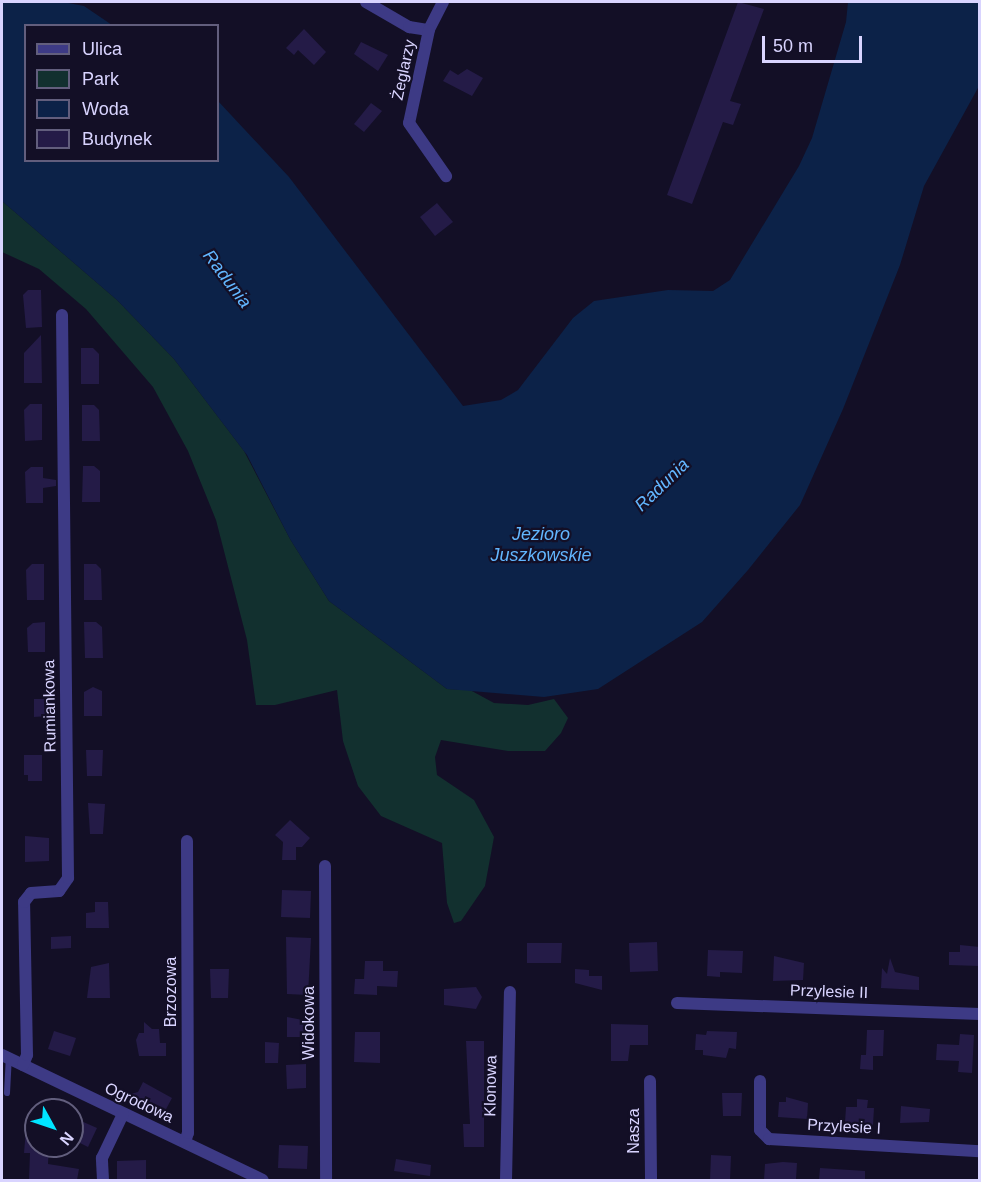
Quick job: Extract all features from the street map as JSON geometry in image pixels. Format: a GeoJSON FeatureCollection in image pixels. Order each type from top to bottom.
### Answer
{"type":"FeatureCollection","features":[{"type":"Feature","properties":{"kind":"street","name":"Żeglarzy"},"geometry":{"type":"LineString","coordinates":[[366,2],[409,27],[429,30]]}},
{"type":"Feature","properties":{"kind":"street","name":"Żeglarzy"},"geometry":{"type":"LineString","coordinates":[[443,2],[429,30],[409,123],[446,176]]}},
{"type":"Feature","properties":{"kind":"street","name":"Rumiankowa"},"geometry":{"type":"LineString","coordinates":[[22,1065],[27,1054],[24,903],[31,893],[59,891],[68,878],[62,315]]}},
{"type":"Feature","properties":{"kind":"street","name":"Brzozowa"},"geometry":{"type":"LineString","coordinates":[[185,1142],[188,1133],[187,841]]}},
{"type":"Feature","properties":{"kind":"street","name":"Widokowa"},"geometry":{"type":"LineString","coordinates":[[325,866],[326,1180]]}},
{"type":"Feature","properties":{"kind":"street","name":"Klonowa"},"geometry":{"type":"LineString","coordinates":[[506,1180],[510,992]]}},
{"type":"Feature","properties":{"kind":"street","name":"Przylesie II"},"geometry":{"type":"LineString","coordinates":[[677,1003],[980,1014]]}},
{"type":"Feature","properties":{"kind":"street","name":"Ogrodowa"},"geometry":{"type":"LineString","coordinates":[[5,1056],[263,1180]]}},
{"type":"Feature","properties":{"kind":"street","name":"Nasza"},"geometry":{"type":"LineString","coordinates":[[650,1081],[651,1180]]}},
{"type":"Feature","properties":{"kind":"street","name":"Przylesie I"},"geometry":{"type":"LineString","coordinates":[[760,1081],[760,1130],[769,1139],[980,1151]]}},
{"type":"Feature","properties":{"kind":"street"},"geometry":{"type":"LineString","coordinates":[[103,1180],[102,1158],[123,1114]]}},
{"type":"Feature","properties":{"kind":"lane"},"geometry":{"type":"LineString","coordinates":[[5,1056],[6,1092]]}},
{"type":"Feature","properties":{"kind":"green space"},"geometry":{"type":"Polygon","coordinates":[[[2,201],[117,300],[174,359],[244,451],[290,539],[329,601],[447,689],[470,690],[494,703],[528,705],[554,699],[568,718],[561,733],[545,751],[508,751],[441,740],[435,757],[437,775],[474,800],[494,837],[485,886],[461,921],[454,923],[447,903],[442,843],[381,816],[358,786],[343,741],[337,690],[275,705],[256,705],[247,640],[216,520],[188,451],[153,387],[86,309],[39,269],[2,252],[2,201]]]}},
{"type":"Feature","properties":{"kind":"water","name":"Jezioro Juszkowskie"},"geometry":{"type":"Polygon","coordinates":[[[2,2],[63,2],[84,6],[111,24],[24,24],[24,162],[219,162],[219,102],[289,177],[463,406],[501,400],[518,390],[573,318],[594,301],[668,290],[713,291],[730,280],[799,166],[812,138],[846,22],[848,2],[979,2],[979,86],[924,186],[900,265],[843,409],[800,505],[748,570],[702,622],[598,689],[544,697],[447,689],[329,601],[290,539],[247,455],[174,359],[117,300],[2,201],[2,2]]]}},
{"type":"Feature","properties":{"kind":"building"},"geometry":{"type":"Polygon","coordinates":[[[738,2],[764,9],[730,101],[741,104],[733,125],[723,122],[692,204],[667,195],[738,2]]]}},
{"type":"Feature","properties":{"kind":"building"},"geometry":{"type":"Polygon","coordinates":[[[304,29],[326,52],[314,65],[298,50],[294,55],[286,48],[304,29]]]}},
{"type":"Feature","properties":{"kind":"building"},"geometry":{"type":"Polygon","coordinates":[[[361,42],[388,55],[378,71],[354,54],[361,42]]]}},
{"type":"Feature","properties":{"kind":"building"},"geometry":{"type":"Polygon","coordinates":[[[467,69],[483,78],[472,96],[443,81],[450,70],[458,75],[467,69]]]}},
{"type":"Feature","properties":{"kind":"building"},"geometry":{"type":"Polygon","coordinates":[[[371,103],[382,111],[364,132],[354,124],[371,103]]]}},
{"type":"Feature","properties":{"kind":"building"},"geometry":{"type":"Polygon","coordinates":[[[437,203],[453,222],[435,236],[420,217],[437,203]]]}},
{"type":"Feature","properties":{"kind":"building"},"geometry":{"type":"Polygon","coordinates":[[[28,290],[41,290],[42,327],[26,328],[23,295],[28,290]]]}},
{"type":"Feature","properties":{"kind":"building"},"geometry":{"type":"Polygon","coordinates":[[[41,335],[42,383],[24,383],[24,353],[41,335]]]}},
{"type":"Feature","properties":{"kind":"building"},"geometry":{"type":"Polygon","coordinates":[[[81,348],[93,348],[99,354],[99,384],[81,384],[81,348]]]}},
{"type":"Feature","properties":{"kind":"building"},"geometry":{"type":"Polygon","coordinates":[[[30,404],[42,404],[42,440],[25,441],[24,410],[30,404]]]}},
{"type":"Feature","properties":{"kind":"building"},"geometry":{"type":"Polygon","coordinates":[[[82,405],[94,405],[99,410],[100,441],[82,441],[82,405]]]}},
{"type":"Feature","properties":{"kind":"building"},"geometry":{"type":"Polygon","coordinates":[[[83,466],[94,466],[100,471],[100,502],[82,502],[83,466]]]}},
{"type":"Feature","properties":{"kind":"building"},"geometry":{"type":"Polygon","coordinates":[[[31,467],[43,467],[43,478],[56,480],[56,486],[43,488],[43,503],[26,503],[25,472],[31,467]]]}},
{"type":"Feature","properties":{"kind":"building"},"geometry":{"type":"Polygon","coordinates":[[[32,564],[44,564],[44,600],[27,600],[26,570],[32,564]]]}},
{"type":"Feature","properties":{"kind":"building"},"geometry":{"type":"Polygon","coordinates":[[[84,564],[96,564],[101,569],[102,600],[84,600],[84,564]]]}},
{"type":"Feature","properties":{"kind":"building"},"geometry":{"type":"Polygon","coordinates":[[[45,622],[45,652],[28,652],[27,628],[33,623],[45,622]]]}},
{"type":"Feature","properties":{"kind":"building"},"geometry":{"type":"Polygon","coordinates":[[[84,622],[96,622],[102,627],[103,658],[85,658],[84,622]]]}},
{"type":"Feature","properties":{"kind":"building"},"geometry":{"type":"Polygon","coordinates":[[[93,687],[102,691],[102,716],[84,716],[84,692],[93,687]]]}},
{"type":"Feature","properties":{"kind":"building"},"geometry":{"type":"Polygon","coordinates":[[[34,699],[47,699],[47,716],[34,717],[34,699]]]}},
{"type":"Feature","properties":{"kind":"building"},"geometry":{"type":"Polygon","coordinates":[[[86,750],[103,750],[102,776],[87,776],[86,750]]]}},
{"type":"Feature","properties":{"kind":"building"},"geometry":{"type":"Polygon","coordinates":[[[24,755],[42,755],[42,781],[28,781],[28,775],[24,775],[24,755]]]}},
{"type":"Feature","properties":{"kind":"building"},"geometry":{"type":"Polygon","coordinates":[[[88,803],[105,804],[103,834],[90,834],[88,803]]]}},
{"type":"Feature","properties":{"kind":"building"},"geometry":{"type":"Polygon","coordinates":[[[290,820],[310,838],[302,847],[296,847],[296,860],[282,860],[283,842],[275,835],[290,820]]]}},
{"type":"Feature","properties":{"kind":"building"},"geometry":{"type":"Polygon","coordinates":[[[25,836],[49,838],[49,861],[25,862],[25,836]]]}},
{"type":"Feature","properties":{"kind":"building"},"geometry":{"type":"Polygon","coordinates":[[[282,890],[311,891],[310,918],[281,917],[282,890]]]}},
{"type":"Feature","properties":{"kind":"building"},"geometry":{"type":"Polygon","coordinates":[[[95,902],[108,902],[109,928],[86,928],[86,913],[95,912],[95,902]]]}},
{"type":"Feature","properties":{"kind":"building"},"geometry":{"type":"Polygon","coordinates":[[[71,936],[71,948],[51,949],[51,937],[71,936]]]}},
{"type":"Feature","properties":{"kind":"building"},"geometry":{"type":"Polygon","coordinates":[[[286,937],[311,938],[308,995],[287,994],[286,937]]]}},
{"type":"Feature","properties":{"kind":"building"},"geometry":{"type":"Polygon","coordinates":[[[657,942],[658,971],[630,972],[629,943],[657,942]]]}},
{"type":"Feature","properties":{"kind":"building"},"geometry":{"type":"Polygon","coordinates":[[[527,943],[562,943],[561,963],[527,963],[527,943]]]}},
{"type":"Feature","properties":{"kind":"building"},"geometry":{"type":"Polygon","coordinates":[[[960,945],[980,947],[980,966],[949,965],[949,952],[960,952],[960,945]]]}},
{"type":"Feature","properties":{"kind":"building"},"geometry":{"type":"Polygon","coordinates":[[[708,950],[743,951],[742,973],[720,972],[720,977],[707,976],[708,950]]]}},
{"type":"Feature","properties":{"kind":"building"},"geometry":{"type":"Polygon","coordinates":[[[774,956],[804,963],[803,980],[773,981],[774,956]]]}},
{"type":"Feature","properties":{"kind":"building"},"geometry":{"type":"Polygon","coordinates":[[[890,958],[895,972],[919,977],[919,990],[881,988],[882,968],[887,974],[890,958]]]}},
{"type":"Feature","properties":{"kind":"building"},"geometry":{"type":"Polygon","coordinates":[[[365,961],[383,961],[383,971],[398,971],[397,987],[377,986],[377,995],[354,994],[355,979],[364,979],[365,961]]]}},
{"type":"Feature","properties":{"kind":"building"},"geometry":{"type":"Polygon","coordinates":[[[109,963],[110,998],[87,998],[91,967],[109,963]]]}},
{"type":"Feature","properties":{"kind":"building"},"geometry":{"type":"Polygon","coordinates":[[[210,969],[229,969],[228,998],[211,998],[210,969]]]}},
{"type":"Feature","properties":{"kind":"building"},"geometry":{"type":"Polygon","coordinates":[[[575,969],[589,970],[589,976],[602,976],[602,990],[575,983],[575,969]]]}},
{"type":"Feature","properties":{"kind":"building"},"geometry":{"type":"Polygon","coordinates":[[[476,987],[482,997],[476,1009],[444,1005],[444,989],[476,987]]]}},
{"type":"Feature","properties":{"kind":"building"},"geometry":{"type":"Polygon","coordinates":[[[287,1017],[308,1021],[308,1037],[287,1037],[287,1017]]]}},
{"type":"Feature","properties":{"kind":"building"},"geometry":{"type":"Polygon","coordinates":[[[144,1022],[152,1029],[159,1029],[160,1043],[166,1043],[166,1056],[139,1056],[136,1040],[139,1033],[144,1033],[144,1022]]]}},
{"type":"Feature","properties":{"kind":"building"},"geometry":{"type":"Polygon","coordinates":[[[611,1024],[648,1025],[648,1045],[630,1045],[628,1061],[611,1061],[611,1024]]]}},
{"type":"Feature","properties":{"kind":"building"},"geometry":{"type":"Polygon","coordinates":[[[867,1030],[884,1030],[883,1056],[873,1056],[873,1070],[860,1069],[861,1055],[866,1055],[867,1030]]]}},
{"type":"Feature","properties":{"kind":"building"},"geometry":{"type":"Polygon","coordinates":[[[54,1031],[76,1038],[70,1056],[48,1049],[54,1031]]]}},
{"type":"Feature","properties":{"kind":"building"},"geometry":{"type":"Polygon","coordinates":[[[707,1031],[737,1032],[736,1049],[729,1048],[726,1058],[703,1055],[703,1050],[695,1050],[696,1034],[706,1035],[707,1031]]]}},
{"type":"Feature","properties":{"kind":"building"},"geometry":{"type":"Polygon","coordinates":[[[355,1032],[380,1032],[380,1063],[354,1062],[355,1032]]]}},
{"type":"Feature","properties":{"kind":"building"},"geometry":{"type":"Polygon","coordinates":[[[960,1034],[974,1035],[972,1073],[958,1072],[959,1061],[936,1060],[937,1044],[959,1045],[960,1034]]]}},
{"type":"Feature","properties":{"kind":"building"},"geometry":{"type":"Polygon","coordinates":[[[466,1041],[484,1041],[484,1147],[464,1147],[463,1124],[470,1124],[466,1041]]]}},
{"type":"Feature","properties":{"kind":"building"},"geometry":{"type":"Polygon","coordinates":[[[265,1042],[279,1043],[278,1063],[265,1063],[265,1042]]]}},
{"type":"Feature","properties":{"kind":"building"},"geometry":{"type":"Polygon","coordinates":[[[306,1064],[306,1088],[287,1089],[286,1065],[306,1064]]]}},
{"type":"Feature","properties":{"kind":"building"},"geometry":{"type":"Polygon","coordinates":[[[143,1082],[172,1098],[165,1111],[127,1095],[138,1092],[143,1082]]]}},
{"type":"Feature","properties":{"kind":"building"},"geometry":{"type":"Polygon","coordinates":[[[722,1093],[742,1093],[741,1116],[723,1116],[722,1093]]]}},
{"type":"Feature","properties":{"kind":"building"},"geometry":{"type":"Polygon","coordinates":[[[786,1097],[808,1103],[807,1119],[778,1117],[779,1102],[786,1102],[786,1097]]]}},
{"type":"Feature","properties":{"kind":"building"},"geometry":{"type":"Polygon","coordinates":[[[857,1099],[868,1100],[867,1108],[874,1108],[873,1125],[845,1123],[846,1107],[857,1107],[857,1099]]]}},
{"type":"Feature","properties":{"kind":"building"},"geometry":{"type":"Polygon","coordinates":[[[901,1106],[930,1109],[929,1122],[900,1123],[901,1106]]]}},
{"type":"Feature","properties":{"kind":"building"},"geometry":{"type":"Polygon","coordinates":[[[84,1122],[97,1128],[88,1147],[84,1145],[84,1122]]]}},
{"type":"Feature","properties":{"kind":"building"},"geometry":{"type":"Polygon","coordinates":[[[279,1145],[308,1146],[307,1169],[278,1168],[279,1145]]]}},
{"type":"Feature","properties":{"kind":"building"},"geometry":{"type":"Polygon","coordinates":[[[711,1155],[731,1156],[730,1180],[710,1180],[711,1155]]]}},
{"type":"Feature","properties":{"kind":"building"},"geometry":{"type":"Polygon","coordinates":[[[30,1158],[48,1158],[48,1164],[79,1169],[77,1180],[29,1179],[30,1158]]]}},
{"type":"Feature","properties":{"kind":"building"},"geometry":{"type":"Polygon","coordinates":[[[396,1159],[431,1165],[430,1176],[394,1171],[396,1159]]]}},
{"type":"Feature","properties":{"kind":"building"},"geometry":{"type":"Polygon","coordinates":[[[146,1160],[146,1180],[117,1180],[117,1161],[146,1160]]]}},
{"type":"Feature","properties":{"kind":"building"},"geometry":{"type":"Polygon","coordinates":[[[797,1163],[796,1179],[764,1180],[765,1164],[797,1163]]]}},
{"type":"Feature","properties":{"kind":"building"},"geometry":{"type":"Polygon","coordinates":[[[820,1168],[865,1171],[865,1180],[819,1180],[820,1168]]]}},
{"type":"Feature","properties":{"kind":"water label","name":"Radunia"},"geometry":{"type":"Point","coordinates":[227,279]}},
{"type":"Feature","properties":{"kind":"water label","name":"Radunia"},"geometry":{"type":"Point","coordinates":[662,485]}}]}
